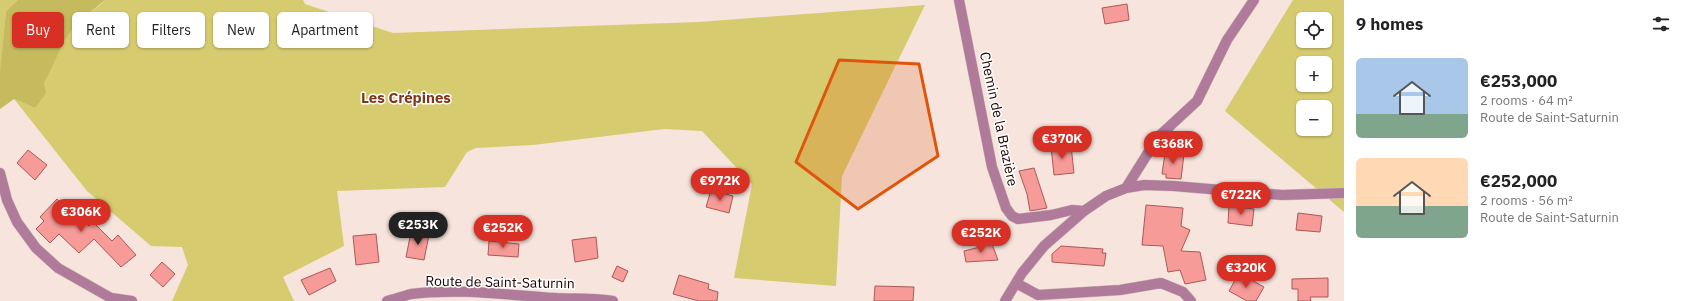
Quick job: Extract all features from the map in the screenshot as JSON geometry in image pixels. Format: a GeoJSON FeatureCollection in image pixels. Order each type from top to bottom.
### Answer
{"type":"FeatureCollection","features":[{"type":"Feature","properties":{"kind":"street","name":"Chemin de la Brazière"},"geometry":{"type":"LineString","coordinates":[[959,0],[992,167],[1006,208],[1012,216],[1018,219],[1051,215],[1072,210],[1084,211]]}},
{"type":"Feature","properties":{"kind":"street"},"geometry":{"type":"LineString","coordinates":[[1126,188],[1158,137],[1197,101],[1227,40],[1254,0]]}},
{"type":"Feature","properties":{"kind":"street"},"geometry":{"type":"LineString","coordinates":[[0,173],[7,200],[17,222],[36,248],[58,268],[111,298],[132,300]]}},
{"type":"Feature","properties":{"kind":"street"},"geometry":{"type":"LineString","coordinates":[[1006,301],[1022,273],[1044,246],[1084,211],[1106,196],[1126,188],[1144,185],[1174,186],[1282,195],[1344,193]]}},
{"type":"Feature","properties":{"kind":"street"},"geometry":{"type":"LineString","coordinates":[[1016,283],[1038,295],[1120,290],[1161,283],[1183,292],[1191,301]]}},
{"type":"Feature","properties":{"kind":"street","name":"Route de Saint-Saturnin"},"geometry":{"type":"LineString","coordinates":[[387,301],[410,294],[443,292],[504,293],[555,298],[594,298],[613,301]]}},
{"type":"Feature","properties":{"kind":"highlighted area"},"geometry":{"type":"Polygon","coordinates":[[[839,60],[919,64],[938,156],[858,209],[796,162],[839,60]]]}},
{"type":"Feature","properties":{"kind":"shaded area"},"geometry":{"type":"Polygon","coordinates":[[[0,0],[18,0],[6,11],[0,77],[0,0]]]}},
{"type":"Feature","properties":{"kind":"shaded area"},"geometry":{"type":"Polygon","coordinates":[[[18,0],[105,0],[90,12],[72,12],[72,30],[64,41],[64,12],[12,12],[12,48],[61,48],[44,84],[46,93],[35,108],[14,99],[0,109],[0,72],[6,11],[18,0]]]}},
{"type":"Feature","properties":{"kind":"shaded area"},"geometry":{"type":"Polygon","coordinates":[[[105,0],[303,0],[305,4],[329,12],[277,12],[277,48],[373,48],[373,26],[393,33],[699,22],[925,5],[842,176],[836,286],[734,278],[752,184],[702,131],[664,129],[533,145],[476,148],[467,152],[445,187],[337,191],[344,246],[283,277],[294,301],[172,301],[188,265],[182,247],[151,246],[87,191],[14,99],[35,108],[58,51],[60,48],[64,48],[64,40],[72,28],[72,48],[129,48],[129,12],[90,12],[105,0]]]}},
{"type":"Feature","properties":{"kind":"shaded area"},"geometry":{"type":"Polygon","coordinates":[[[1293,0],[1344,0],[1344,212],[1225,111],[1293,0]]]}},
{"type":"Feature","properties":{"kind":"building"},"geometry":{"type":"Polygon","coordinates":[[[1127,4],[1129,20],[1105,24],[1102,8],[1127,4]]]}},
{"type":"Feature","properties":{"kind":"building"},"geometry":{"type":"Polygon","coordinates":[[[1071,145],[1074,173],[1054,175],[1051,147],[1071,145]]]}},
{"type":"Feature","properties":{"kind":"building"},"geometry":{"type":"Polygon","coordinates":[[[28,150],[47,165],[35,180],[17,163],[28,150]]]}},
{"type":"Feature","properties":{"kind":"building"},"geometry":{"type":"Polygon","coordinates":[[[1165,153],[1184,154],[1181,179],[1166,178],[1166,174],[1162,174],[1165,153]]]}},
{"type":"Feature","properties":{"kind":"building"},"geometry":{"type":"Polygon","coordinates":[[[1034,168],[1047,208],[1030,211],[1027,194],[1019,171],[1034,168]]]}},
{"type":"Feature","properties":{"kind":"building"},"geometry":{"type":"Polygon","coordinates":[[[711,190],[733,196],[729,213],[706,207],[711,190]]]}},
{"type":"Feature","properties":{"kind":"building"},"geometry":{"type":"Polygon","coordinates":[[[57,199],[62,204],[64,201],[89,226],[93,222],[112,241],[118,235],[136,255],[121,267],[94,239],[79,253],[59,234],[50,243],[36,229],[44,221],[40,217],[57,199]]]}},
{"type":"Feature","properties":{"kind":"building"},"geometry":{"type":"Polygon","coordinates":[[[1146,205],[1183,208],[1181,226],[1190,230],[1181,251],[1200,252],[1206,280],[1185,284],[1180,270],[1168,272],[1163,246],[1142,245],[1146,205]]]}},
{"type":"Feature","properties":{"kind":"building"},"geometry":{"type":"Polygon","coordinates":[[[1229,206],[1254,209],[1252,226],[1228,223],[1229,206]]]}},
{"type":"Feature","properties":{"kind":"building"},"geometry":{"type":"Polygon","coordinates":[[[1298,213],[1322,216],[1320,232],[1296,230],[1298,213]]]}},
{"type":"Feature","properties":{"kind":"building"},"geometry":{"type":"Polygon","coordinates":[[[411,232],[429,235],[424,260],[406,257],[411,232]]]}},
{"type":"Feature","properties":{"kind":"building"},"geometry":{"type":"Polygon","coordinates":[[[376,234],[379,262],[356,265],[353,236],[376,234]]]}},
{"type":"Feature","properties":{"kind":"building"},"geometry":{"type":"Polygon","coordinates":[[[596,237],[598,258],[575,262],[572,240],[596,237]]]}},
{"type":"Feature","properties":{"kind":"building"},"geometry":{"type":"Polygon","coordinates":[[[489,241],[519,244],[518,257],[488,255],[489,241]]]}},
{"type":"Feature","properties":{"kind":"building"},"geometry":{"type":"Polygon","coordinates":[[[992,244],[998,260],[966,262],[964,251],[992,244]]]}},
{"type":"Feature","properties":{"kind":"building"},"geometry":{"type":"Polygon","coordinates":[[[1061,246],[1103,249],[1102,253],[1106,253],[1104,266],[1052,262],[1052,254],[1061,246]]]}},
{"type":"Feature","properties":{"kind":"building"},"geometry":{"type":"Polygon","coordinates":[[[162,262],[175,274],[163,287],[150,275],[162,262]]]}},
{"type":"Feature","properties":{"kind":"building"},"geometry":{"type":"Polygon","coordinates":[[[617,266],[628,271],[623,282],[612,277],[617,266]]]}},
{"type":"Feature","properties":{"kind":"building"},"geometry":{"type":"Polygon","coordinates":[[[330,268],[336,281],[309,295],[301,280],[330,268]]]}},
{"type":"Feature","properties":{"kind":"building"},"geometry":{"type":"Polygon","coordinates":[[[1239,273],[1264,287],[1256,301],[1247,301],[1229,291],[1239,273]]]}},
{"type":"Feature","properties":{"kind":"building"},"geometry":{"type":"Polygon","coordinates":[[[679,275],[709,284],[708,289],[718,292],[717,301],[699,301],[673,294],[679,275]]]}},
{"type":"Feature","properties":{"kind":"building"},"geometry":{"type":"Polygon","coordinates":[[[1328,278],[1328,297],[1310,297],[1311,301],[1298,301],[1298,289],[1292,289],[1292,279],[1328,278]]]}},
{"type":"Feature","properties":{"kind":"building"},"geometry":{"type":"Polygon","coordinates":[[[875,286],[914,287],[913,301],[874,301],[875,286]]]}},
{"type":"Feature","properties":{"kind":"district","name":"Les Crépines"},"geometry":{"type":"Point","coordinates":[406,97]}}]}
